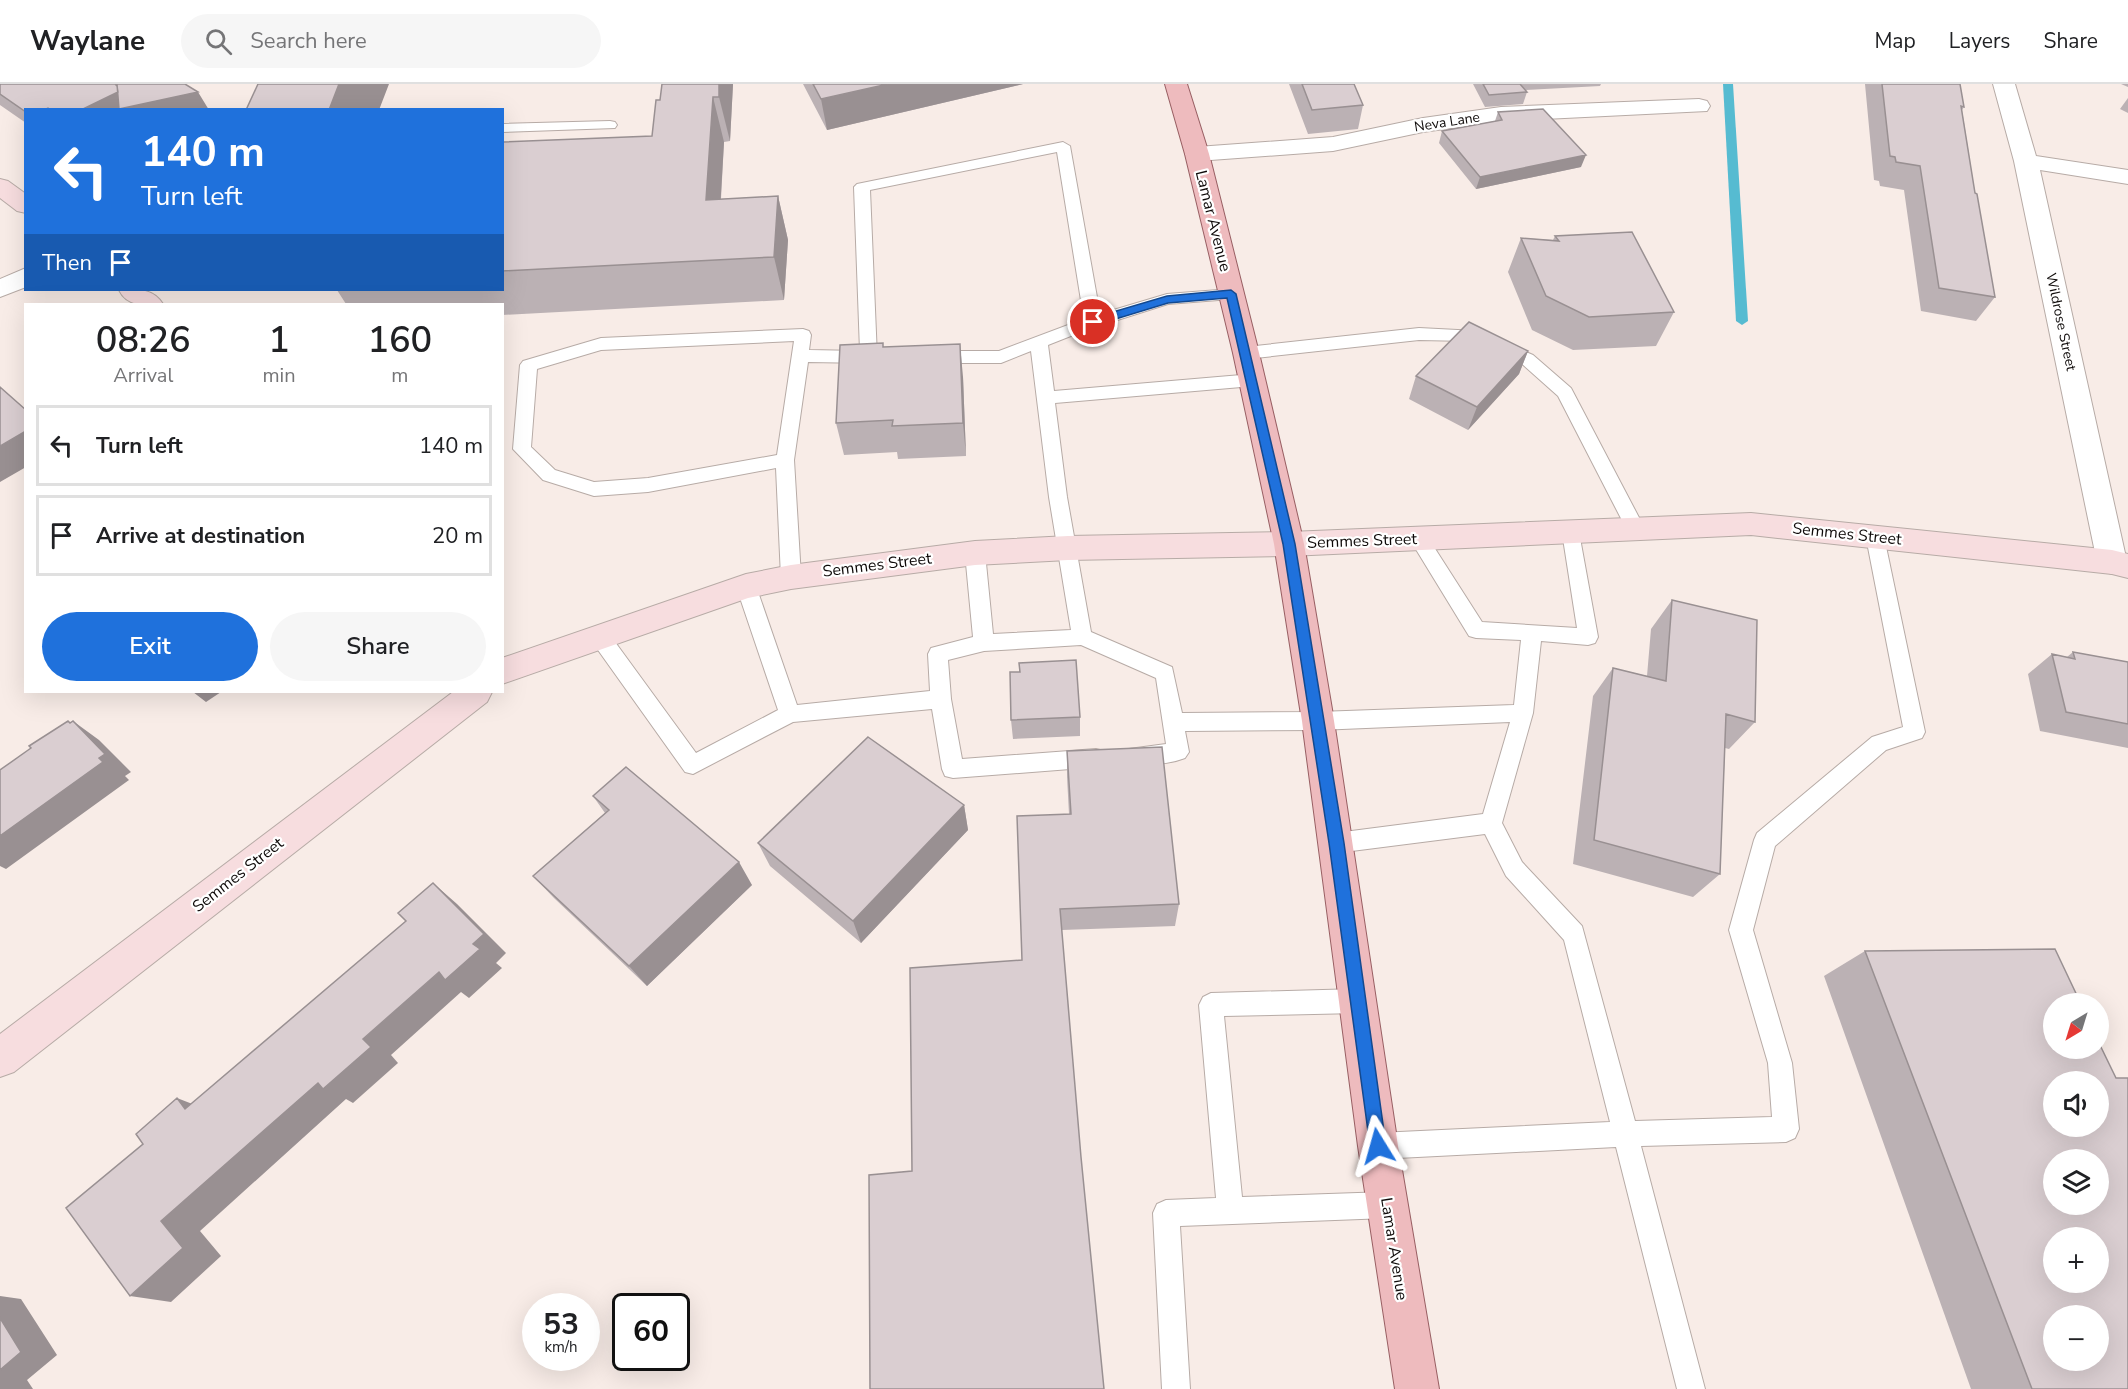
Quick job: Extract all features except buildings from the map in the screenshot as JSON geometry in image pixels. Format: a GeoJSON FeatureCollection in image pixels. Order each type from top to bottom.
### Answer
{"type":"FeatureCollection","features":[{"type":"Feature","properties":{"kind":"main road","name":"Lamar Avenue"},"geometry":{"type":"LineString","coordinates":[[1176,84],[1197,154],[1253,380],[1289,544],[1318,722],[1378,1146],[1416,1389]]}},
{"type":"Feature","properties":{"kind":"main road"},"geometry":{"type":"LineString","coordinates":[[0,186],[24,204]]}},
{"type":"Feature","properties":{"kind":"main road"},"geometry":{"type":"LineString","coordinates":[[132,291],[149,303]]}},
{"type":"Feature","properties":{"kind":"main road","name":"Semmes Street"},"geometry":{"type":"LineString","coordinates":[[504,670],[746,586],[790,577],[975,553],[1068,548],[1289,544],[1751,524],[2120,564]]}},
{"type":"Feature","properties":{"kind":"main road","name":"Semmes Street"},"geometry":{"type":"LineString","coordinates":[[0,1058],[475,693]]}},
{"type":"Feature","properties":{"kind":"street","name":"Wildrose Street"},"geometry":{"type":"LineString","coordinates":[[2004,84],[2026,161],[2120,564]]}},
{"type":"Feature","properties":{"kind":"street","name":"Neva Lane"},"geometry":{"type":"LineString","coordinates":[[1197,154],[1333,144],[1423,125],[1501,114],[1699,106]]}},
{"type":"Feature","properties":{"kind":"street"},"geometry":{"type":"LineString","coordinates":[[2026,161],[2128,177]]}},
{"type":"Feature","properties":{"kind":"street"},"geometry":{"type":"LineString","coordinates":[[0,289],[24,277]]}},
{"type":"Feature","properties":{"kind":"lane"},"geometry":{"type":"LineString","coordinates":[[504,128],[610,125]]}},
{"type":"Feature","properties":{"kind":"lane"},"geometry":{"type":"LineString","coordinates":[[869,357],[862,188],[1063,146],[1093,322]]}},
{"type":"Feature","properties":{"kind":"lane"},"geometry":{"type":"LineString","coordinates":[[912,357],[1001,357],[1093,322],[1167,299],[1231,294]]}},
{"type":"Feature","properties":{"kind":"lane"},"geometry":{"type":"LineString","coordinates":[[785,460],[648,484],[594,489],[549,476],[522,449],[530,365],[601,344],[803,334],[785,460],[790,577]]}},
{"type":"Feature","properties":{"kind":"lane"},"geometry":{"type":"LineString","coordinates":[[1246,353],[1419,334],[1471,335],[1527,359],[1565,392],[1636,529]]}},
{"type":"Feature","properties":{"kind":"lane"},"geometry":{"type":"LineString","coordinates":[[1039,344],[1058,497],[1082,637]]}},
{"type":"Feature","properties":{"kind":"lane"},"geometry":{"type":"LineString","coordinates":[[800,356],[891,357]]}},
{"type":"Feature","properties":{"kind":"lane"},"geometry":{"type":"LineString","coordinates":[[1046,398],[1253,380]]}},
{"type":"Feature","properties":{"kind":"lane"},"geometry":{"type":"LineString","coordinates":[[1418,538],[1476,630],[1588,637],[1571,532]]}},
{"type":"Feature","properties":{"kind":"lane"},"geometry":{"type":"LineString","coordinates":[[1378,1146],[1786,1129],[1780,1063],[1741,930],[1765,840],[1878,743],[1915,732],[1875,537]]}},
{"type":"Feature","properties":{"kind":"lane"},"geometry":{"type":"LineString","coordinates":[[975,553],[984,643]]}},
{"type":"Feature","properties":{"kind":"lane"},"geometry":{"type":"LineString","coordinates":[[746,586],[790,714]]}},
{"type":"Feature","properties":{"kind":"lane"},"geometry":{"type":"LineString","coordinates":[[1532,632],[1523,713],[1491,823],[1514,869],[1574,934],[1691,1389]]}},
{"type":"Feature","properties":{"kind":"lane"},"geometry":{"type":"LineString","coordinates":[[600,637],[693,765],[790,714],[941,699]]}},
{"type":"Feature","properties":{"kind":"lane"},"geometry":{"type":"LineString","coordinates":[[1082,637],[1165,673],[1178,752],[953,769],[941,699],[938,654],[984,643],[1082,637]]}},
{"type":"Feature","properties":{"kind":"lane"},"geometry":{"type":"LineString","coordinates":[[1174,722],[1318,722],[1523,713]]}},
{"type":"Feature","properties":{"kind":"lane"},"geometry":{"type":"LineString","coordinates":[[1336,843],[1491,823]]}},
{"type":"Feature","properties":{"kind":"lane"},"geometry":{"type":"LineString","coordinates":[[1230,1210],[1211,1005],[1358,1001]]}},
{"type":"Feature","properties":{"kind":"lane"},"geometry":{"type":"LineString","coordinates":[[1176,1389],[1166,1213],[1387,1205]]}},
{"type":"Feature","properties":{"kind":"waterway"},"geometry":{"type":"LineString","coordinates":[[1728,84],[1742,321]]}},
{"type":"Feature","properties":{"kind":"route"},"geometry":{"type":"LineString","coordinates":[[1093,322],[1167,299],[1231,294],[1289,544],[1336,843],[1378,1146]]}}]}
